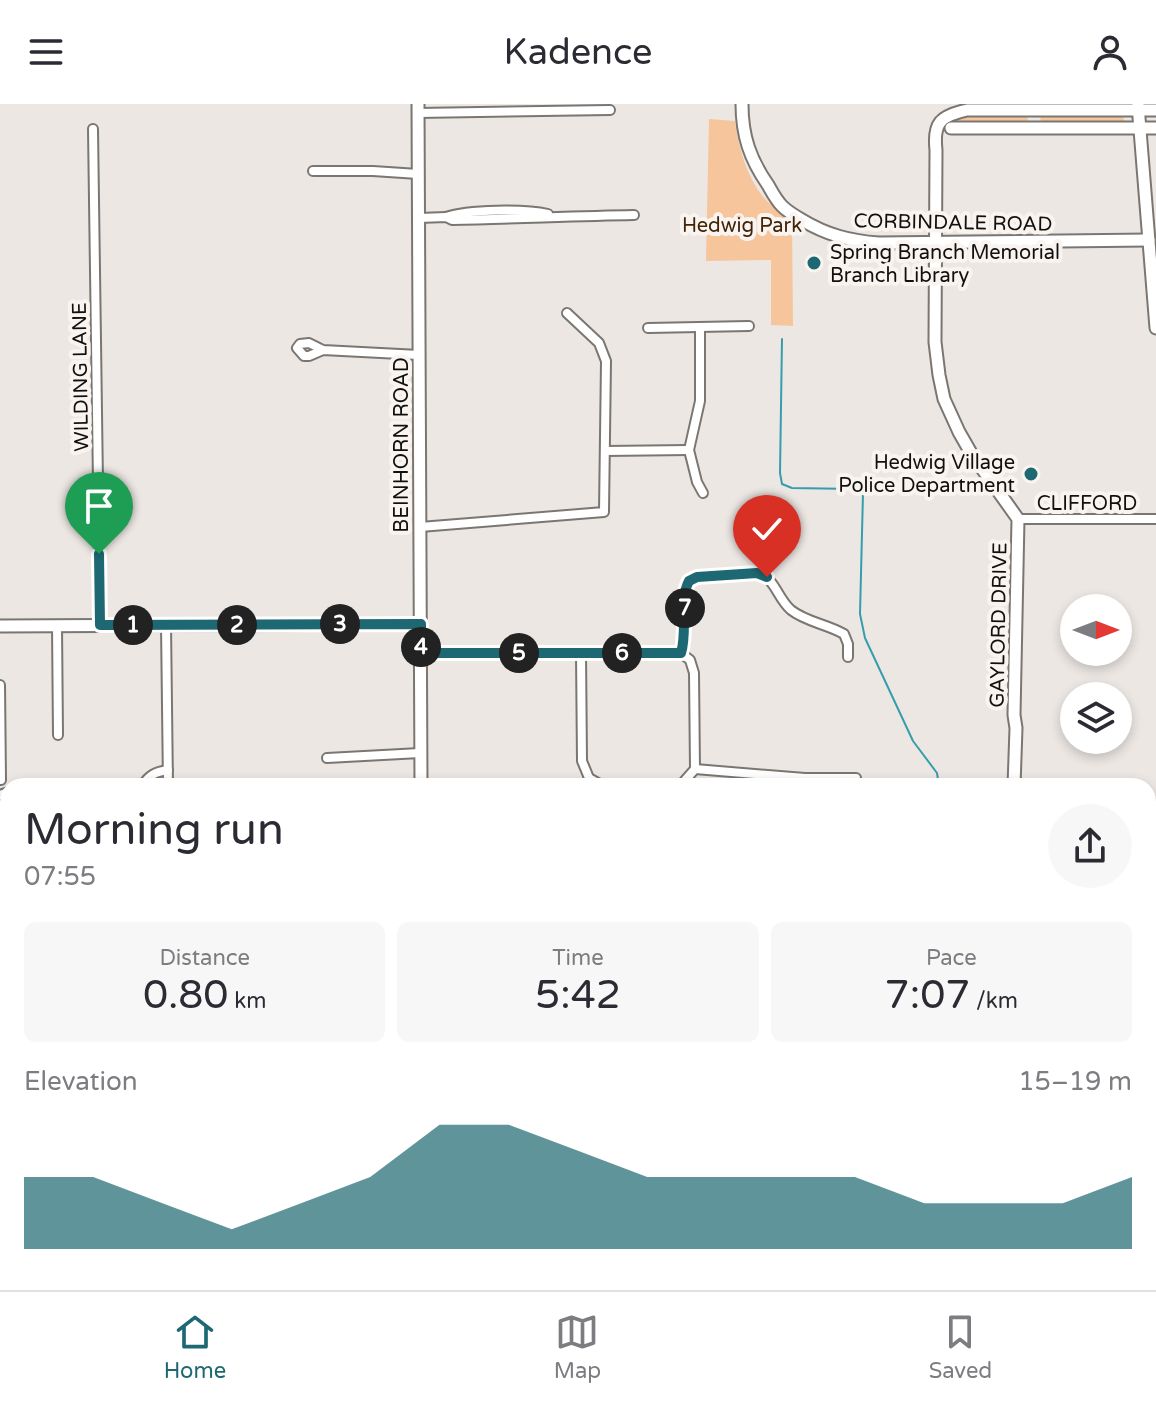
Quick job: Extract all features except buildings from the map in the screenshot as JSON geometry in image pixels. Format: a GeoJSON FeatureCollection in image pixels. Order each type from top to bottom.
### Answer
{"type":"FeatureCollection","features":[{"type":"Feature","properties":{"kind":"street","name":"CORBINDALE ROAD"},"geometry":{"type":"LineString","coordinates":[[742,104],[749,156],[777,200],[817,229],[846,239],[879,243],[1149,240]]}},
{"type":"Feature","properties":{"kind":"street"},"geometry":{"type":"LineString","coordinates":[[1156,110],[1138,107],[967,110],[953,113],[947,123],[1035,129],[1156,128]]}},
{"type":"Feature","properties":{"kind":"street"},"geometry":{"type":"LineString","coordinates":[[1138,107],[1156,328]]}},
{"type":"Feature","properties":{"kind":"street"},"geometry":{"type":"LineString","coordinates":[[418,108],[610,110]]}},
{"type":"Feature","properties":{"kind":"street","name":"BEINHORN ROAD"},"geometry":{"type":"LineString","coordinates":[[418,108],[421,778]]}},
{"type":"Feature","properties":{"kind":"street"},"geometry":{"type":"LineString","coordinates":[[1031,110],[1035,129]]}},
{"type":"Feature","properties":{"kind":"street","name":"GAYLORD DRIVE"},"geometry":{"type":"LineString","coordinates":[[947,123],[936,150],[935,342],[944,399],[951,417],[971,453],[1018,519],[1014,778]]}},
{"type":"Feature","properties":{"kind":"street","name":"WILDING LANE"},"geometry":{"type":"LineString","coordinates":[[93,129],[100,625]]}},
{"type":"Feature","properties":{"kind":"street"},"geometry":{"type":"LineString","coordinates":[[1143,173],[1147,161],[1156,154]]}},
{"type":"Feature","properties":{"kind":"street"},"geometry":{"type":"LineString","coordinates":[[313,171],[418,174]]}},
{"type":"Feature","properties":{"kind":"street"},"geometry":{"type":"LineString","coordinates":[[419,218],[526,219],[634,215]]}},
{"type":"Feature","properties":{"kind":"street"},"geometry":{"type":"LineString","coordinates":[[420,527],[604,512],[606,361],[599,343],[567,313]]}},
{"type":"Feature","properties":{"kind":"street"},"geometry":{"type":"LineString","coordinates":[[648,328],[749,326]]}},
{"type":"Feature","properties":{"kind":"street"},"geometry":{"type":"LineString","coordinates":[[700,327],[700,401],[689,450],[703,493]]}},
{"type":"Feature","properties":{"kind":"street"},"geometry":{"type":"LineString","coordinates":[[323,350],[419,355]]}},
{"type":"Feature","properties":{"kind":"street"},"geometry":{"type":"LineString","coordinates":[[605,451],[689,450]]}},
{"type":"Feature","properties":{"kind":"street","name":"CLIFFORD"},"geometry":{"type":"LineString","coordinates":[[1018,519],[1156,519]]}},
{"type":"Feature","properties":{"kind":"street"},"geometry":{"type":"LineString","coordinates":[[681,653],[685,641],[685,590],[689,581],[697,577],[757,573],[770,579],[784,603],[800,616],[844,634],[848,657]]}},
{"type":"Feature","properties":{"kind":"street"},"geometry":{"type":"LineString","coordinates":[[0,626],[421,624]]}},
{"type":"Feature","properties":{"kind":"street"},"geometry":{"type":"LineString","coordinates":[[166,625],[168,778]]}},
{"type":"Feature","properties":{"kind":"street"},"geometry":{"type":"LineString","coordinates":[[57,626],[58,735]]}},
{"type":"Feature","properties":{"kind":"street"},"geometry":{"type":"LineString","coordinates":[[421,653],[681,653],[690,660],[694,673],[695,769],[687,778]]}},
{"type":"Feature","properties":{"kind":"street"},"geometry":{"type":"LineString","coordinates":[[581,653],[582,761],[589,778]]}},
{"type":"Feature","properties":{"kind":"street"},"geometry":{"type":"LineString","coordinates":[[0,685],[5,778]]}},
{"type":"Feature","properties":{"kind":"street"},"geometry":{"type":"LineString","coordinates":[[327,758],[420,753]]}},
{"type":"Feature","properties":{"kind":"street"},"geometry":{"type":"LineString","coordinates":[[695,769],[805,778],[856,778]]}},
{"type":"Feature","properties":{"kind":"street"},"geometry":{"type":"LineString","coordinates":[[147,778],[156,772],[168,770]]}},
{"type":"Feature","properties":{"kind":"green space"},"geometry":{"type":"Polygon","coordinates":[[[1049,113],[1122,115],[1124,120],[1042,123],[1040,118],[1049,113]]]}},
{"type":"Feature","properties":{"kind":"green space"},"geometry":{"type":"Polygon","coordinates":[[[959,114],[1018,114],[1028,120],[1019,125],[960,124],[952,119],[959,114]]]}},
{"type":"Feature","properties":{"kind":"green space","name":"Hedwig Park"},"geometry":{"type":"Polygon","coordinates":[[[709,119],[735,121],[750,176],[762,196],[792,219],[793,326],[771,325],[771,260],[706,261],[709,119]]]}},
{"type":"Feature","properties":{"kind":"waterway"},"geometry":{"type":"LineString","coordinates":[[782,339],[782,484],[792,488],[862,491],[860,614],[865,638],[913,741],[938,778]]}},
{"type":"Feature","properties":{"kind":"place","name":"Spring Branch Memorial Branch Library"},"geometry":{"type":"Point","coordinates":[814,263]}},
{"type":"Feature","properties":{"kind":"place","name":"Hedwig Village Police Department"},"geometry":{"type":"Point","coordinates":[1031,474]}},
{"type":"Feature","properties":{"kind":"route"},"geometry":{"type":"LineString","coordinates":[[99,554],[100,625],[421,624],[421,653],[681,653],[685,641],[685,590],[689,581],[697,577],[757,573],[767,577]]}}]}
